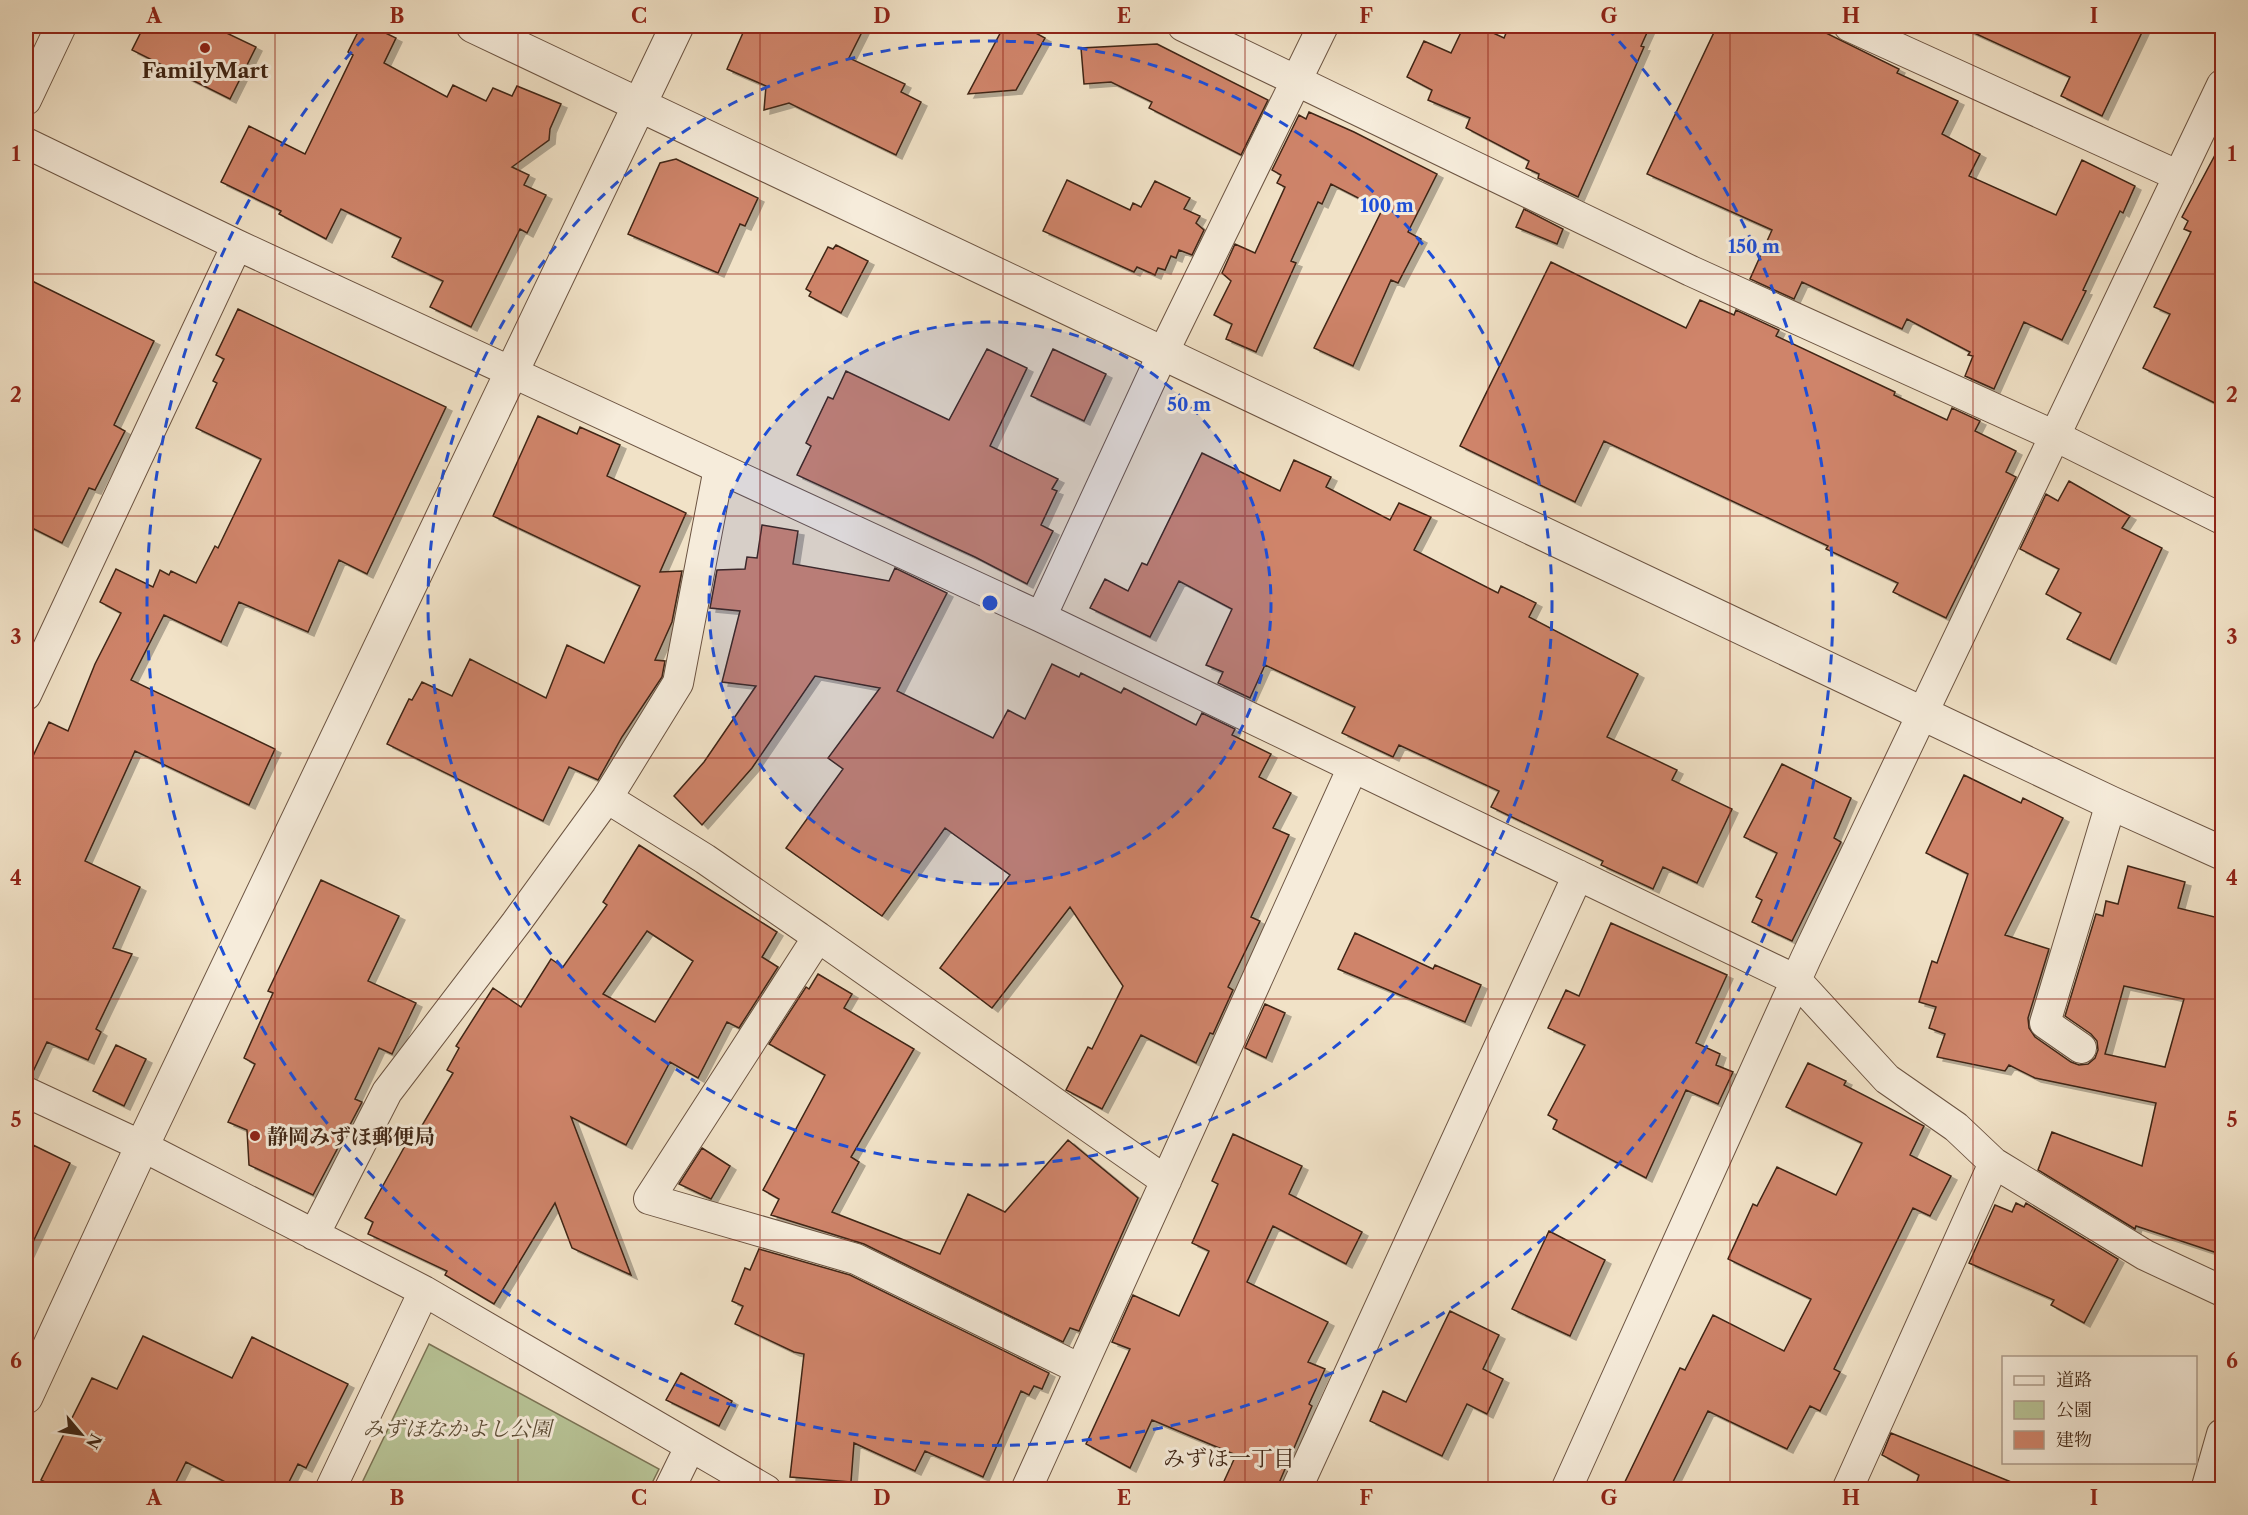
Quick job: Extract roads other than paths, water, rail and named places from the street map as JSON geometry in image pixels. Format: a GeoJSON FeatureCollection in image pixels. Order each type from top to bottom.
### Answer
{"type":"FeatureCollection","features":[{"type":"Feature","properties":{"kind":"street"},"geometry":{"type":"LineString","coordinates":[[26,100],[61,26]]}},
{"type":"Feature","properties":{"kind":"street"},"geometry":{"type":"LineString","coordinates":[[474,26],[641,103],[2111,803],[2223,853]]}},
{"type":"Feature","properties":{"kind":"street"},"geometry":{"type":"LineString","coordinates":[[26,1397],[142,1146],[677,26]]}},
{"type":"Feature","properties":{"kind":"street"},"geometry":{"type":"LineString","coordinates":[[1183,26],[1297,78],[1691,271],[2055,436],[2223,519]]}},
{"type":"Feature","properties":{"kind":"street"},"geometry":{"type":"LineString","coordinates":[[1041,617],[1163,353],[1323,26]]}},
{"type":"Feature","properties":{"kind":"street"},"geometry":{"type":"LineString","coordinates":[[1849,26],[2179,176]]}},
{"type":"Feature","properties":{"kind":"street"},"geometry":{"type":"LineString","coordinates":[[1566,1490],[1796,980],[2223,85]]}},
{"type":"Feature","properties":{"kind":"street"},"geometry":{"type":"LineString","coordinates":[[26,143],[237,245],[1041,617],[1796,980],[1887,1079],[1956,1127],[1994,1163],[2145,1255],[2223,1291]]}},
{"type":"Feature","properties":{"kind":"street"},"geometry":{"type":"LineString","coordinates":[[26,695],[237,245]]}},
{"type":"Feature","properties":{"kind":"street"},"geometry":{"type":"LineString","coordinates":[[314,1235],[387,1092],[516,923],[607,798],[678,683],[719,468]]}},
{"type":"Feature","properties":{"kind":"street"},"geometry":{"type":"LineString","coordinates":[[1026,1490],[1353,767]]}},
{"type":"Feature","properties":{"kind":"street"},"geometry":{"type":"LineString","coordinates":[[607,798],[705,859],[1166,1181]]}},
{"type":"Feature","properties":{"kind":"street"},"geometry":{"type":"LineString","coordinates":[[2081,1048],[2045,1023],[2111,803]]}},
{"type":"Feature","properties":{"kind":"street"},"geometry":{"type":"LineString","coordinates":[[1296,1490],[1578,875]]}},
{"type":"Feature","properties":{"kind":"street"},"geometry":{"type":"LineString","coordinates":[[818,937],[649,1199],[856,1259],[1080,1369]]}},
{"type":"Feature","properties":{"kind":"street"},"geometry":{"type":"LineString","coordinates":[[26,1092],[142,1146],[424,1291],[766,1490]]}},
{"type":"Feature","properties":{"kind":"street"},"geometry":{"type":"LineString","coordinates":[[1847,1490],[1994,1163]]}},
{"type":"Feature","properties":{"kind":"street"},"geometry":{"type":"LineString","coordinates":[[330,1490],[424,1291]]}},
{"type":"Feature","properties":{"kind":"street"},"geometry":{"type":"LineString","coordinates":[[2206,1490],[2223,1434]]}},
{"type":"Feature","properties":{"kind":"street"},"geometry":{"type":"LineString","coordinates":[[669,1490],[690,1447]]}},
{"type":"Feature","properties":{"kind":"place","name":"FamilyMart"},"geometry":{"type":"Point","coordinates":[205,48]}},
{"type":"Feature","properties":{"kind":"place","name":"静岡みずほ郵便局"},"geometry":{"type":"Point","coordinates":[255,1136]}},
{"type":"Feature","properties":{"kind":"district","name":"みずほ一丁目"},"geometry":{"type":"Point","coordinates":[1229,1458]}},
{"type":"Feature","properties":{"kind":"park label","name":"みずほなかよし公園"},"geometry":{"type":"Point","coordinates":[457,1428]}}]}
